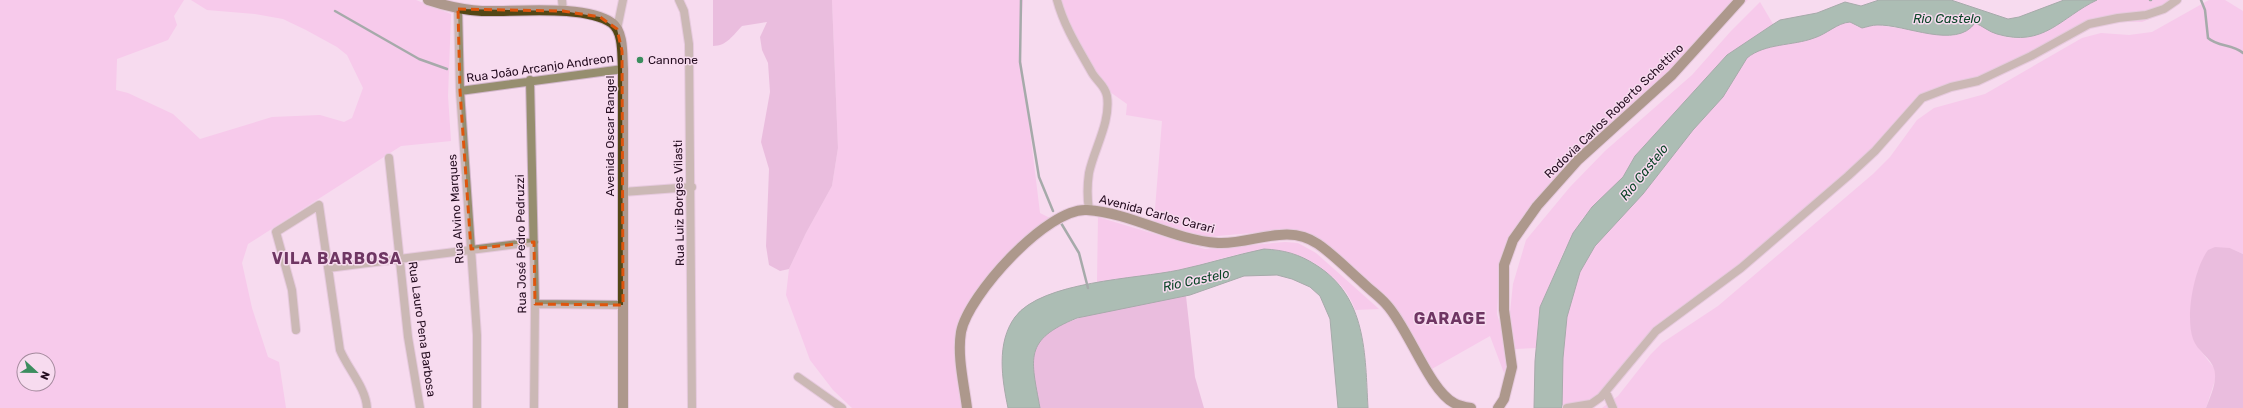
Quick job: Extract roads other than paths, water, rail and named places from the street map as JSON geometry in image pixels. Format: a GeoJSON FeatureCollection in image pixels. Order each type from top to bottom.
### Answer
{"type":"FeatureCollection","features":[{"type":"Feature","properties":{"kind":"main road"},"geometry":{"type":"LineString","coordinates":[[428,0],[458,9],[482,11],[563,11],[600,17],[612,23],[617,29]]}},
{"type":"Feature","properties":{"kind":"main road","name":"Rodovia Carlos Roberto Schettino"},"geometry":{"type":"LineString","coordinates":[[1498,408],[1504,398],[1512,367],[1504,310],[1504,265],[1513,240],[1537,206],[1578,160],[1672,74],[1740,0]]}},
{"type":"Feature","properties":{"kind":"main road","name":"Avenida Oscar Rangel"},"geometry":{"type":"LineString","coordinates":[[617,29],[621,39],[623,69],[623,408]]}},
{"type":"Feature","properties":{"kind":"main road","name":"Avenida Carlos Carari"},"geometry":{"type":"LineString","coordinates":[[967,408],[960,353],[961,332],[965,319],[984,286],[1021,248],[1052,221],[1071,212],[1089,210],[1219,243],[1288,233],[1300,235],[1316,242],[1386,304],[1440,390],[1454,403],[1466,408]]}},
{"type":"Feature","properties":{"kind":"street"},"geometry":{"type":"LineString","coordinates":[[562,0],[563,11]]}},
{"type":"Feature","properties":{"kind":"street"},"geometry":{"type":"LineString","coordinates":[[617,29],[624,0]]}},
{"type":"Feature","properties":{"kind":"street","name":"Rua Luiz Borges Vilasti"},"geometry":{"type":"LineString","coordinates":[[679,0],[684,11],[689,44],[692,187],[692,408]]}},
{"type":"Feature","properties":{"kind":"street"},"geometry":{"type":"LineString","coordinates":[[1057,0],[1069,32],[1082,52],[1092,73],[1105,89],[1107,95],[1104,122],[1088,183],[1089,210]]}},
{"type":"Feature","properties":{"kind":"street"},"geometry":{"type":"LineString","coordinates":[[1567,408],[1591,404],[1606,392],[1656,331],[1741,268],[1848,176],[1875,151],[1922,98],[1951,87],[1978,81],[2031,56],[2089,24],[2118,18],[2146,15],[2164,9],[2177,0]]}},
{"type":"Feature","properties":{"kind":"street","name":"Rua Alvino Marques"},"geometry":{"type":"LineString","coordinates":[[458,9],[460,91],[477,335],[477,408]]}},
{"type":"Feature","properties":{"kind":"street","name":"Rua João Arcanjo Andreon"},"geometry":{"type":"LineString","coordinates":[[460,91],[530,80],[623,69]]}},
{"type":"Feature","properties":{"kind":"street","name":"Rua José Pedro Pedruzzi"},"geometry":{"type":"LineString","coordinates":[[530,80],[535,304],[534,408]]}},
{"type":"Feature","properties":{"kind":"street","name":"Rua Lauro Pena Barbosa"},"geometry":{"type":"LineString","coordinates":[[389,158],[408,338],[420,408]]}},
{"type":"Feature","properties":{"kind":"street"},"geometry":{"type":"LineString","coordinates":[[623,192],[692,187]]}},
{"type":"Feature","properties":{"kind":"street"},"geometry":{"type":"LineString","coordinates":[[296,330],[292,290],[276,232],[319,205],[340,350],[348,369],[363,390],[367,408]]}},
{"type":"Feature","properties":{"kind":"street"},"geometry":{"type":"LineString","coordinates":[[328,268],[534,242]]}},
{"type":"Feature","properties":{"kind":"street"},"geometry":{"type":"LineString","coordinates":[[535,304],[623,305]]}},
{"type":"Feature","properties":{"kind":"street"},"geometry":{"type":"LineString","coordinates":[[798,377],[842,408]]}},
{"type":"Feature","properties":{"kind":"street"},"geometry":{"type":"LineString","coordinates":[[1606,392],[1613,408]]}},
{"type":"Feature","properties":{"kind":"water","name":"Rio Castelo"},"geometry":{"type":"Polygon","coordinates":[[[1879,0],[1951,0],[2008,19],[2019,17],[2064,0],[2097,0],[2051,29],[2040,34],[2027,37],[2013,37],[1997,34],[1975,23],[1966,31],[1956,35],[1943,35],[1929,34],[1888,26],[1875,25],[1862,28],[1850,22],[1841,24],[1806,41],[1771,47],[1754,53],[1747,58],[1723,97],[1693,130],[1643,194],[1595,246],[1580,272],[1567,317],[1563,358],[1562,408],[1534,408],[1535,361],[1540,307],[1573,233],[1592,207],[1623,177],[1635,156],[1727,55],[1772,25],[1780,20],[1817,13],[1845,2],[1861,6],[1879,0]]]}},
{"type":"Feature","properties":{"kind":"water","name":"Rio Castelo"},"geometry":{"type":"Polygon","coordinates":[[[1264,249],[1291,253],[1310,261],[1333,278],[1345,293],[1354,310],[1364,347],[1368,408],[1338,408],[1330,319],[1320,296],[1310,287],[1292,279],[1277,275],[1244,276],[1190,295],[1077,318],[1060,326],[1047,334],[1039,343],[1035,352],[1034,376],[1040,408],[1008,408],[1002,361],[1005,338],[1015,317],[1028,305],[1046,296],[1091,283],[1179,270],[1264,249]]]}},
{"type":"Feature","properties":{"kind":"waterway"},"geometry":{"type":"LineString","coordinates":[[1021,0],[1020,62],[1039,177],[1053,211]]}},
{"type":"Feature","properties":{"kind":"waterway"},"geometry":{"type":"LineString","coordinates":[[2201,0],[2205,10],[2208,38],[2216,43],[2235,48],[2243,53]]}},
{"type":"Feature","properties":{"kind":"waterway"},"geometry":{"type":"LineString","coordinates":[[335,11],[419,59],[447,69]]}},
{"type":"Feature","properties":{"kind":"waterway"},"geometry":{"type":"LineString","coordinates":[[1061,223],[1079,253],[1088,288]]}},
{"type":"Feature","properties":{"kind":"place","name":"Cannone"},"geometry":{"type":"Point","coordinates":[640,60]}},
{"type":"Feature","properties":{"kind":"district","name":"VILA BARBOSA"},"geometry":{"type":"Point","coordinates":[337,258]}},
{"type":"Feature","properties":{"kind":"district","name":"GARAGE"},"geometry":{"type":"Point","coordinates":[1450,318]}}]}
